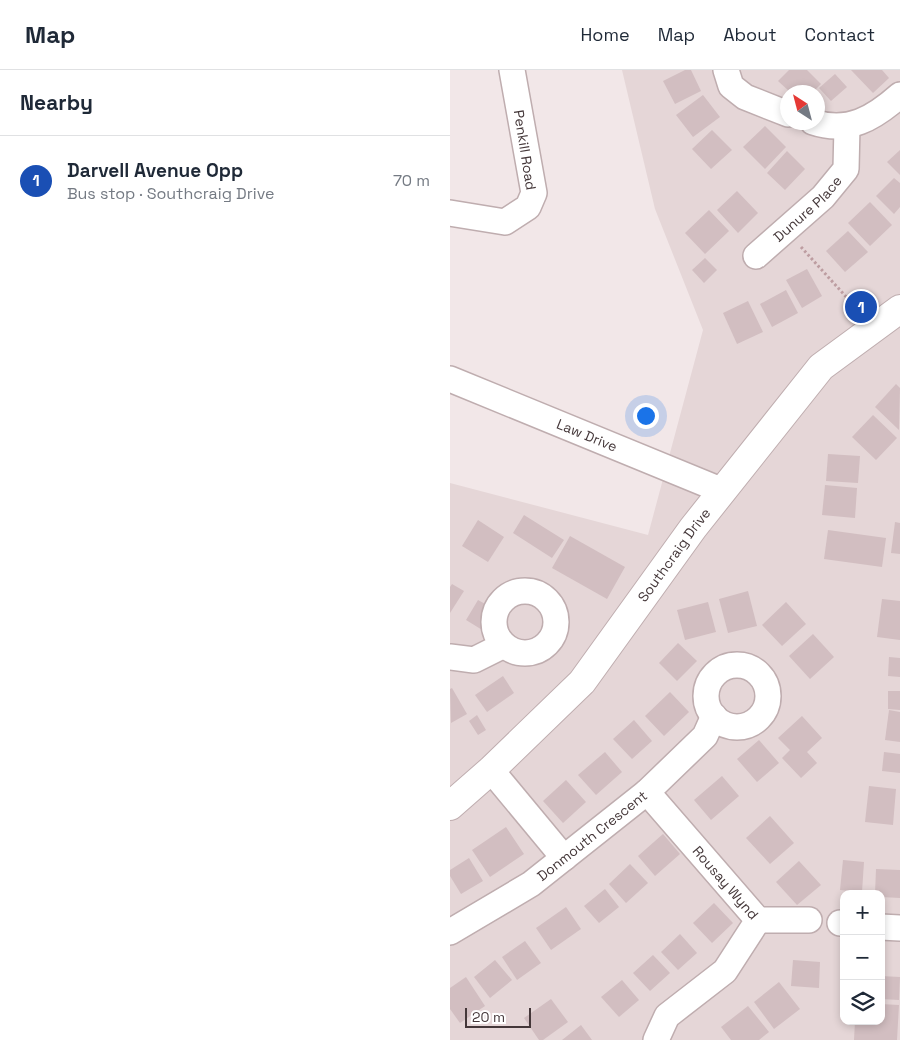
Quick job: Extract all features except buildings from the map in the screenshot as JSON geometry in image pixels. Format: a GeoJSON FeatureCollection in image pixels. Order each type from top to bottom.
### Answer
{"type":"FeatureCollection","features":[{"type":"Feature","properties":{"kind":"street","name":"Penkill Road"},"geometry":{"type":"LineString","coordinates":[[450,213],[505,222],[528,207],[534,193],[512,70]]}},
{"type":"Feature","properties":{"kind":"street"},"geometry":{"type":"LineString","coordinates":[[726,70],[731,86],[745,97],[780,111]]}},
{"type":"Feature","properties":{"kind":"street"},"geometry":{"type":"LineString","coordinates":[[825,127],[847,126],[869,118],[900,95]]}},
{"type":"Feature","properties":{"kind":"street","name":"Dunure Place"},"geometry":{"type":"LineString","coordinates":[[756,256],[823,196],[846,169],[847,126]]}},
{"type":"Feature","properties":{"kind":"street","name":"Southcraig Drive"},"geometry":{"type":"LineString","coordinates":[[450,806],[492,770],[582,682],[723,491],[821,367],[900,309]]}},
{"type":"Feature","properties":{"kind":"street","name":"Law Drive"},"geometry":{"type":"LineString","coordinates":[[450,379],[723,491]]}},
{"type":"Feature","properties":{"kind":"street"},"geometry":{"type":"LineString","coordinates":[[450,657],[474,660],[504,645]]}},
{"type":"Feature","properties":{"kind":"street","name":"Donmouth Crescent"},"geometry":{"type":"LineString","coordinates":[[450,932],[531,884],[647,792],[705,736],[714,716]]}},
{"type":"Feature","properties":{"kind":"street"},"geometry":{"type":"LineString","coordinates":[[492,770],[564,858]]}},
{"type":"Feature","properties":{"kind":"street","name":"Rousay Wynd"},"geometry":{"type":"LineString","coordinates":[[647,792],[758,920],[725,971],[667,1016],[656,1040]]}},
{"type":"Feature","properties":{"kind":"street"},"geometry":{"type":"LineString","coordinates":[[758,920],[809,920]]}},
{"type":"Feature","properties":{"kind":"street"},"geometry":{"type":"LineString","coordinates":[[885,927],[900,928]]}},
{"type":"Feature","properties":{"kind":"path"},"geometry":{"type":"LineString","coordinates":[[785,230],[874,328]]}},
{"type":"Feature","properties":{"kind":"shaded area"},"geometry":{"type":"Polygon","coordinates":[[[622,70],[900,70],[900,1040],[450,1040],[450,483],[648,535],[703,330],[655,209],[622,70]]]}},
{"type":"Feature","properties":{"kind":"place","name":"Darvell Avenue Opp"},"geometry":{"type":"Point","coordinates":[861,307]}}]}
